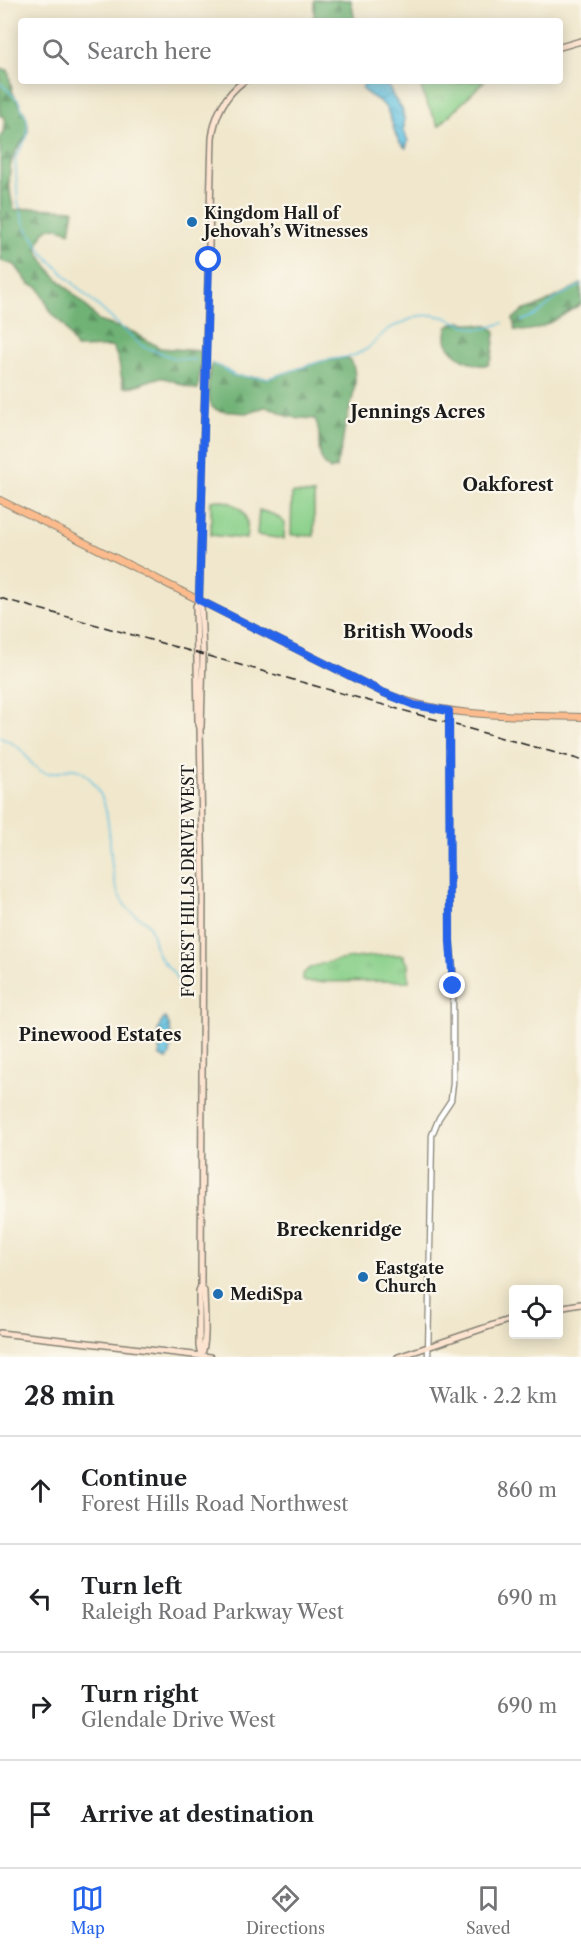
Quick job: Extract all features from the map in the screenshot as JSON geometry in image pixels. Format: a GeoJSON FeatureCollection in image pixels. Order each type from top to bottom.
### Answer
{"type":"FeatureCollection","features":[{"type":"Feature","properties":{"kind":"main road"},"geometry":{"type":"LineString","coordinates":[[563,46],[581,41]]}},
{"type":"Feature","properties":{"kind":"main road","name":"FOREST HILLS DRIVE WEST"},"geometry":{"type":"LineString","coordinates":[[201,1357],[204,1351],[204,1291],[201,1286],[202,871],[196,606],[199,600],[212,138],[215,121],[223,105],[240,84]]}},
{"type":"Feature","properties":{"kind":"main road"},"geometry":{"type":"LineString","coordinates":[[0,500],[382,692],[414,705],[449,711],[581,717]]}},
{"type":"Feature","properties":{"kind":"main road"},"geometry":{"type":"LineString","coordinates":[[563,1307],[581,1304]]}},
{"type":"Feature","properties":{"kind":"main road"},"geometry":{"type":"LineString","coordinates":[[398,1357],[509,1319]]}},
{"type":"Feature","properties":{"kind":"main road"},"geometry":{"type":"LineString","coordinates":[[0,1333],[211,1357]]}},
{"type":"Feature","properties":{"kind":"street"},"geometry":{"type":"LineString","coordinates":[[428,1357],[432,1135],[439,1118],[452,1100],[453,1083],[449,711]]}},
{"type":"Feature","properties":{"kind":"green space"},"geometry":{"type":"Polygon","coordinates":[[[314,0],[351,0],[354,18],[314,18],[314,0]]]}},
{"type":"Feature","properties":{"kind":"green space"},"geometry":{"type":"Polygon","coordinates":[[[0,69],[8,70],[13,93],[28,125],[25,139],[16,151],[11,165],[10,188],[14,210],[33,208],[74,210],[70,232],[56,227],[48,229],[43,233],[37,248],[39,254],[53,274],[99,321],[133,332],[160,348],[200,351],[202,357],[198,389],[161,378],[124,387],[112,347],[76,348],[64,326],[51,312],[38,287],[29,284],[15,265],[1,261],[0,137],[3,133],[5,117],[0,116],[0,69]]]}},
{"type":"Feature","properties":{"kind":"green space"},"geometry":{"type":"Polygon","coordinates":[[[420,84],[481,84],[439,126],[426,102],[420,84]]]}},
{"type":"Feature","properties":{"kind":"green space"},"geometry":{"type":"Polygon","coordinates":[[[581,284],[581,304],[541,327],[533,330],[515,330],[513,319],[522,311],[541,305],[581,284]]]}},
{"type":"Feature","properties":{"kind":"green space"},"geometry":{"type":"Polygon","coordinates":[[[460,322],[488,326],[494,330],[492,357],[488,365],[470,362],[450,348],[446,339],[447,328],[460,322]]]}},
{"type":"Feature","properties":{"kind":"green space"},"geometry":{"type":"Polygon","coordinates":[[[345,358],[351,360],[354,368],[355,385],[336,468],[330,470],[321,458],[319,432],[315,419],[289,417],[265,407],[246,413],[219,411],[212,407],[209,401],[208,382],[211,364],[235,376],[269,378],[322,361],[345,358]]]}},
{"type":"Feature","properties":{"kind":"green space"},"geometry":{"type":"Polygon","coordinates":[[[292,493],[314,494],[314,536],[291,535],[292,493]]]}},
{"type":"Feature","properties":{"kind":"green space"},"geometry":{"type":"Polygon","coordinates":[[[218,500],[233,504],[243,512],[247,524],[246,539],[211,535],[211,501],[218,500]]]}},
{"type":"Feature","properties":{"kind":"green space"},"geometry":{"type":"Polygon","coordinates":[[[259,510],[275,515],[285,523],[284,539],[257,535],[259,510]]]}},
{"type":"Feature","properties":{"kind":"green space"},"geometry":{"type":"Polygon","coordinates":[[[404,955],[408,963],[409,981],[305,982],[303,980],[303,974],[306,971],[325,963],[353,958],[404,955]]]}},
{"type":"Feature","properties":{"kind":"water"},"geometry":{"type":"Polygon","coordinates":[[[364,84],[382,84],[389,87],[402,109],[404,131],[408,141],[406,148],[396,135],[386,108],[362,89],[364,84]]]}},
{"type":"Feature","properties":{"kind":"water"},"geometry":{"type":"Polygon","coordinates":[[[165,1018],[171,1036],[170,1056],[167,1059],[160,1056],[158,1041],[159,1026],[165,1018]]]}},
{"type":"Feature","properties":{"kind":"waterway"},"geometry":{"type":"LineString","coordinates":[[0,83],[18,100],[27,119],[27,137],[15,158],[18,202],[25,226],[43,253],[142,346],[174,358],[196,360]]}},
{"type":"Feature","properties":{"kind":"waterway"},"geometry":{"type":"LineString","coordinates":[[521,321],[536,315],[558,297],[581,285]]}},
{"type":"Feature","properties":{"kind":"waterway"},"geometry":{"type":"LineString","coordinates":[[212,364],[235,376],[269,378],[322,361],[353,356],[367,349],[388,329],[418,316],[444,317],[478,329],[503,323]]}},
{"type":"Feature","properties":{"kind":"waterway"},"geometry":{"type":"LineString","coordinates":[[0,737],[18,747],[41,771],[51,773],[75,769],[85,774],[96,786],[107,815],[114,880],[119,895],[129,910],[148,924],[158,954],[172,971],[178,983]]}},
{"type":"Feature","properties":{"kind":"railway"},"geometry":{"type":"LineString","coordinates":[[0,598],[581,760]]}},
{"type":"Feature","properties":{"kind":"place","name":"Kingdom Hall of Jehovah’s Witnesses"},"geometry":{"type":"Point","coordinates":[192,222]}},
{"type":"Feature","properties":{"kind":"place","name":"Eastgate Church"},"geometry":{"type":"Point","coordinates":[363,1277]}},
{"type":"Feature","properties":{"kind":"place","name":"MediSpa"},"geometry":{"type":"Point","coordinates":[218,1294]}},
{"type":"Feature","properties":{"kind":"district","name":"Jennings Acres"},"geometry":{"type":"Point","coordinates":[418,412]}},
{"type":"Feature","properties":{"kind":"district","name":"Oakforest"},"geometry":{"type":"Point","coordinates":[508,485]}},
{"type":"Feature","properties":{"kind":"district","name":"British Woods"},"geometry":{"type":"Point","coordinates":[408,632]}},
{"type":"Feature","properties":{"kind":"district","name":"Pinewood Estates"},"geometry":{"type":"Point","coordinates":[100,1035]}},
{"type":"Feature","properties":{"kind":"district","name":"Breckenridge"},"geometry":{"type":"Point","coordinates":[339,1230]}},
{"type":"Feature","properties":{"kind":"route"},"geometry":{"type":"LineString","coordinates":[[209,260],[199,600],[382,692],[414,705],[449,711],[450,941],[453,986]]}}]}
